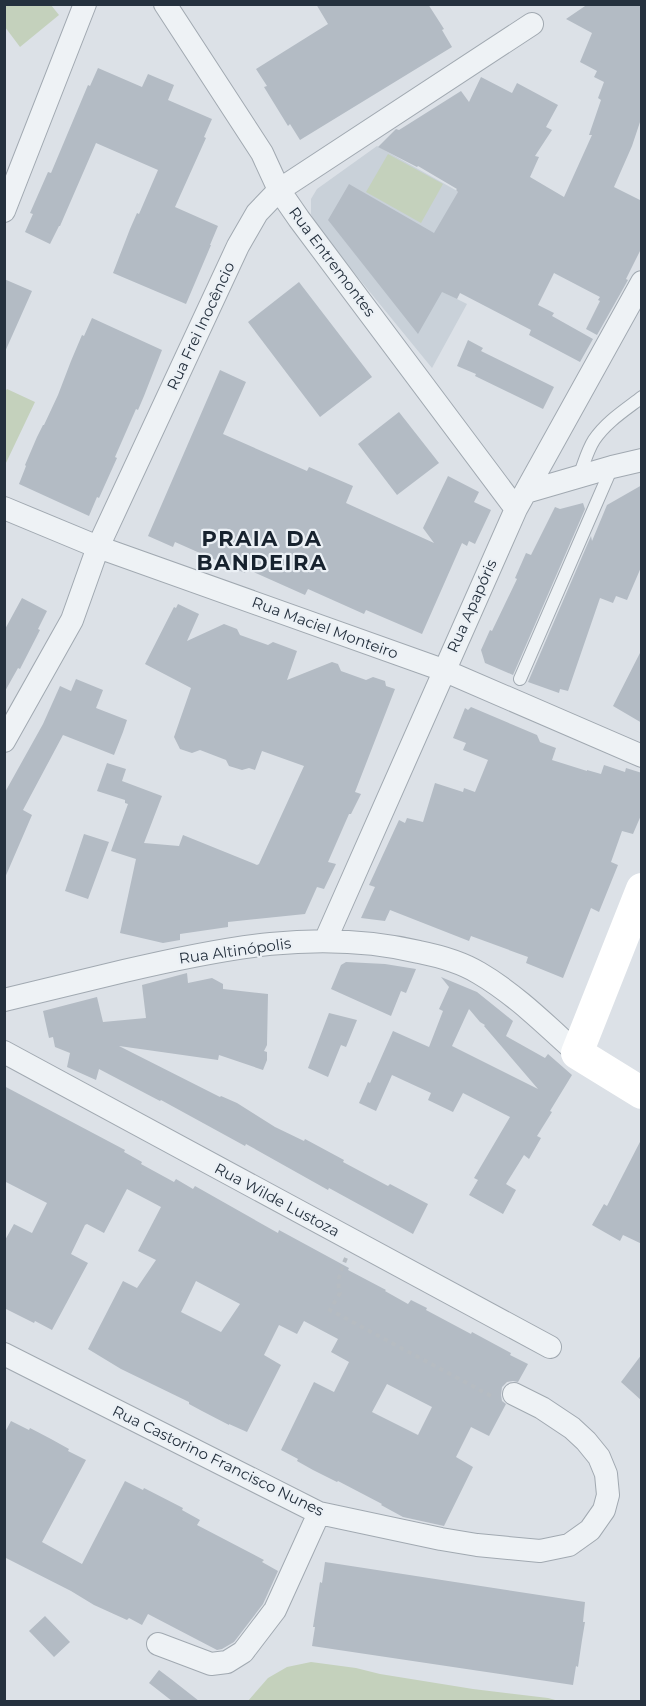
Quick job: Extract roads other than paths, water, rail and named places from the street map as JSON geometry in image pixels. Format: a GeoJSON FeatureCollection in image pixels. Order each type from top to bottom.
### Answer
{"type":"FeatureCollection","features":[{"type":"Feature","properties":{"kind":"main road"},"geometry":{"type":"LineString","coordinates":[[577,1053],[642,889]]}},
{"type":"Feature","properties":{"kind":"main road","name":"Rua Altinópolis"},"geometry":{"type":"LineString","coordinates":[[577,1053],[642,1093]]}},
{"type":"Feature","properties":{"kind":"street"},"geometry":{"type":"LineString","coordinates":[[4,211],[85,4]]}},
{"type":"Feature","properties":{"kind":"street","name":"Rua Entremontes"},"geometry":{"type":"LineString","coordinates":[[165,4],[262,153],[279,190],[306,229],[521,500]]}},
{"type":"Feature","properties":{"kind":"street","name":"Rua Frei Inocêncio"},"geometry":{"type":"LineString","coordinates":[[4,741],[72,620],[98,547],[238,246],[257,213],[279,190],[532,24]]}},
{"type":"Feature","properties":{"kind":"street","name":"Rua Apapóris"},"geometry":{"type":"LineString","coordinates":[[325,941],[443,670],[521,500],[642,282]]}},
{"type":"Feature","properties":{"kind":"street"},"geometry":{"type":"LineString","coordinates":[[521,500],[579,476],[642,460]]}},
{"type":"Feature","properties":{"kind":"street","name":"Rua Maciel Monteiro"},"geometry":{"type":"LineString","coordinates":[[4,508],[98,547],[443,670],[642,756]]}},
{"type":"Feature","properties":{"kind":"street","name":"Rua Altinópolis"},"geometry":{"type":"LineString","coordinates":[[4,1000],[190,955],[273,942],[325,941],[394,946],[439,956],[478,972],[543,1022],[577,1053]]}},
{"type":"Feature","properties":{"kind":"street","name":"Rua Wilde Lustoza"},"geometry":{"type":"LineString","coordinates":[[4,1052],[550,1347]]}},
{"type":"Feature","properties":{"kind":"street","name":"Rua Castorino Francisco Nunes"},"geometry":{"type":"LineString","coordinates":[[4,1354],[319,1513],[477,1545],[540,1551],[569,1545],[590,1530],[604,1510],[608,1495],[606,1474],[599,1457],[572,1428],[542,1408],[514,1394]]}},
{"type":"Feature","properties":{"kind":"street"},"geometry":{"type":"LineString","coordinates":[[158,1644],[211,1664],[227,1662],[243,1652],[275,1611],[319,1513]]}},
{"type":"Feature","properties":{"kind":"lane"},"geometry":{"type":"LineString","coordinates":[[579,476],[587,453],[596,438],[612,420],[642,397]]}},
{"type":"Feature","properties":{"kind":"lane"},"geometry":{"type":"LineString","coordinates":[[520,679],[612,467]]}},
{"type":"Feature","properties":{"kind":"district","name":"PRAIA DA BANDEIRA"},"geometry":{"type":"Point","coordinates":[262,551]}}]}
